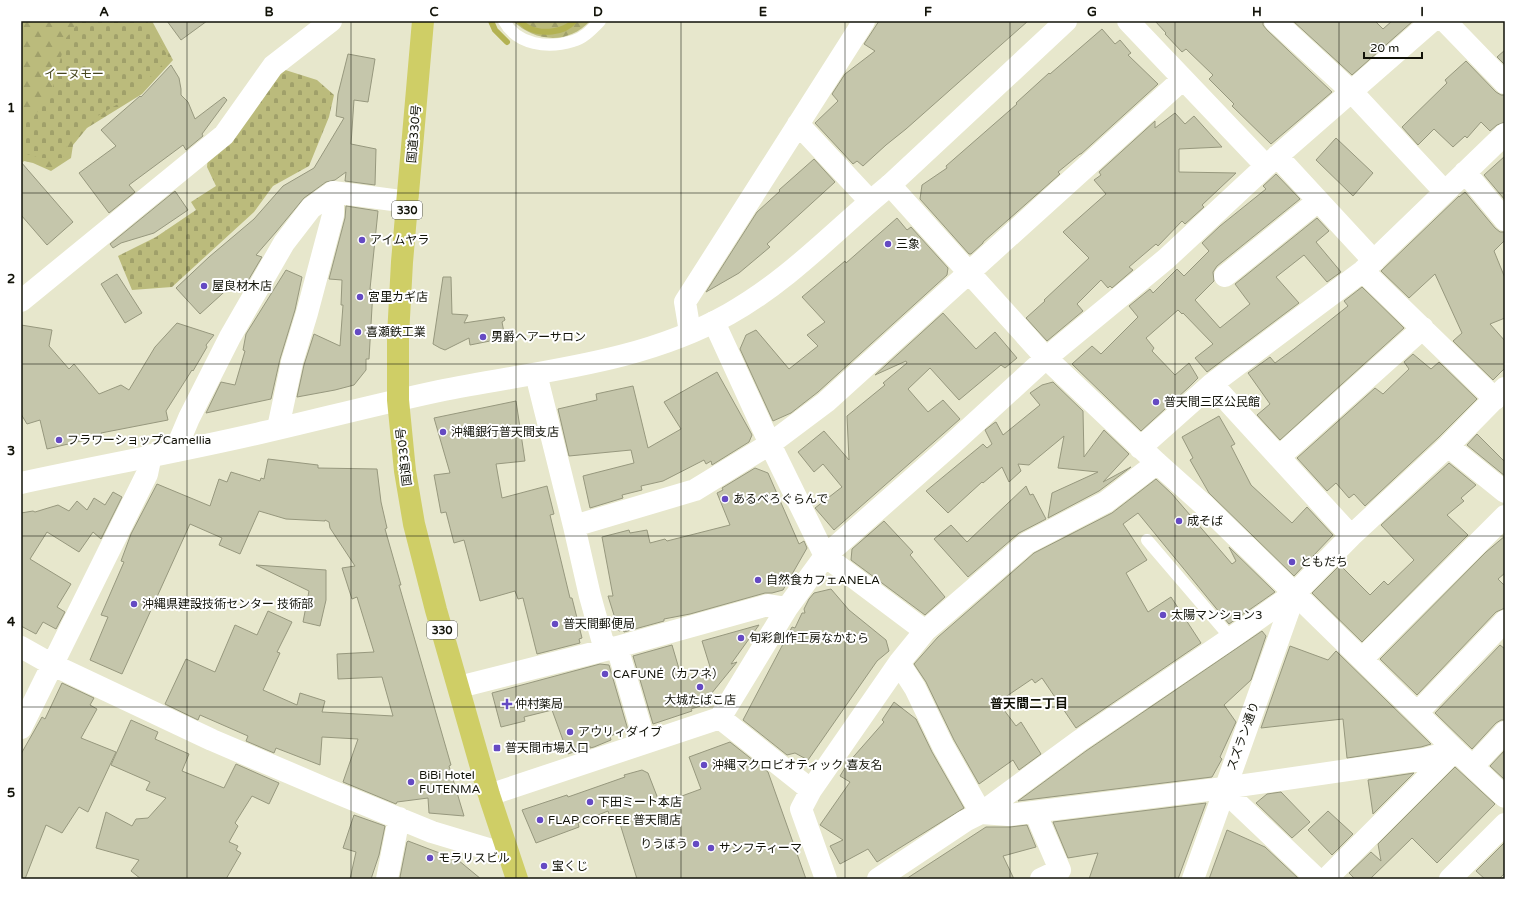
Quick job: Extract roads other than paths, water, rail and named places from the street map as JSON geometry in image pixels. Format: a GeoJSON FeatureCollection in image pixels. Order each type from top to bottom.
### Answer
{"type":"FeatureCollection","features":[{"type":"Feature","properties":{"kind":"highway","name":"国道330号"},"geometry":{"type":"LineString","coordinates":[[423,21],[402,262],[398,329],[398,400],[405,471],[414,524],[436,610],[489,795],[516,879]]}},
{"type":"Feature","properties":{"kind":"street"},"geometry":{"type":"LineString","coordinates":[[21,301],[224,135],[273,66],[331,21]]}},
{"type":"Feature","properties":{"kind":"street"},"geometry":{"type":"LineString","coordinates":[[690,332],[685,302],[864,21]]}},
{"type":"Feature","properties":{"kind":"street"},"geometry":{"type":"LineString","coordinates":[[21,483],[175,451],[398,400],[613,359],[657,345],[714,322],[730,314],[774,285],[816,251],[870,201],[890,185],[1066,21]]}},
{"type":"Feature","properties":{"kind":"street"},"geometry":{"type":"LineString","coordinates":[[878,879],[981,812],[1079,741],[1232,638],[1295,593],[1351,536],[1448,446],[1500,393],[1423,328],[1369,266],[1318,201],[1272,161],[1184,79],[1128,21]]}},
{"type":"Feature","properties":{"kind":"street"},"geometry":{"type":"LineString","coordinates":[[1275,21],[1351,91],[1445,192]]}},
{"type":"Feature","properties":{"kind":"street"},"geometry":{"type":"LineString","coordinates":[[489,795],[720,718],[786,608],[825,556],[951,446],[1046,358],[1166,259],[1272,161],[1432,21]]}},
{"type":"Feature","properties":{"kind":"street"},"geometry":{"type":"LineString","coordinates":[[1445,21],[1505,83]]}},
{"type":"Feature","properties":{"kind":"street"},"geometry":{"type":"LineString","coordinates":[[574,526],[695,490],[770,444],[826,402],[968,272],[1184,79]]}},
{"type":"Feature","properties":{"kind":"street"},"geometry":{"type":"LineString","coordinates":[[798,124],[870,201]]}},
{"type":"Feature","properties":{"kind":"street"},"geometry":{"type":"LineString","coordinates":[[1140,448],[1212,384],[1369,266],[1505,134]]}},
{"type":"Feature","properties":{"kind":"street"},"geometry":{"type":"LineString","coordinates":[[1465,172],[1505,220]]}},
{"type":"Feature","properties":{"kind":"street"},"geometry":{"type":"LineString","coordinates":[[890,185],[1046,358],[1140,448],[1205,506],[1505,797]]}},
{"type":"Feature","properties":{"kind":"street"},"geometry":{"type":"LineString","coordinates":[[175,451],[189,418],[230,337],[284,243],[310,208],[334,192],[408,202]]}},
{"type":"Feature","properties":{"kind":"street"},"geometry":{"type":"LineString","coordinates":[[278,428],[292,362],[307,313],[333,215],[334,192]]}},
{"type":"Feature","properties":{"kind":"street"},"geometry":{"type":"LineString","coordinates":[[1225,276],[1318,201]]}},
{"type":"Feature","properties":{"kind":"street"},"geometry":{"type":"LineString","coordinates":[[714,322],[770,444],[825,556],[925,631]]}},
{"type":"Feature","properties":{"kind":"street"},"geometry":{"type":"LineString","coordinates":[[1279,456],[1423,328]]}},
{"type":"Feature","properties":{"kind":"street"},"geometry":{"type":"LineString","coordinates":[[536,374],[590,596],[611,648],[645,742]]}},
{"type":"Feature","properties":{"kind":"street"},"geometry":{"type":"LineString","coordinates":[[1212,384],[1351,536]]}},
{"type":"Feature","properties":{"kind":"street"},"geometry":{"type":"LineString","coordinates":[[1448,446],[1505,492]]}},
{"type":"Feature","properties":{"kind":"street"},"geometry":{"type":"LineString","coordinates":[[21,728],[147,474],[151,455]]}},
{"type":"Feature","properties":{"kind":"street"},"geometry":{"type":"LineString","coordinates":[[826,879],[801,809],[812,790],[899,663],[925,631],[1027,543],[1106,502],[1157,463]]}},
{"type":"Feature","properties":{"kind":"street"},"geometry":{"type":"LineString","coordinates":[[1362,659],[1505,516]]}},
{"type":"Feature","properties":{"kind":"street","name":"スズラン通り"},"geometry":{"type":"LineString","coordinates":[[1193,879],[1224,788],[1295,593]]}},
{"type":"Feature","properties":{"kind":"street"},"geometry":{"type":"LineString","coordinates":[[459,687],[611,648],[768,605],[786,608]]}},
{"type":"Feature","properties":{"kind":"street"},"geometry":{"type":"LineString","coordinates":[[1417,713],[1505,622]]}},
{"type":"Feature","properties":{"kind":"street"},"geometry":{"type":"LineString","coordinates":[[21,647],[53,665],[212,740],[452,839],[508,855]]}},
{"type":"Feature","properties":{"kind":"street"},"geometry":{"type":"LineString","coordinates":[[899,663],[915,688],[943,746],[981,812]]}},
{"type":"Feature","properties":{"kind":"street"},"geometry":{"type":"LineString","coordinates":[[720,718],[812,790]]}},
{"type":"Feature","properties":{"kind":"street"},"geometry":{"type":"LineString","coordinates":[[1472,766],[1505,732]]}},
{"type":"Feature","properties":{"kind":"street"},"geometry":{"type":"LineString","coordinates":[[981,812],[1009,815],[1224,788],[1424,759],[1455,750]]}},
{"type":"Feature","properties":{"kind":"street"},"geometry":{"type":"LineString","coordinates":[[1326,879],[1455,750]]}},
{"type":"Feature","properties":{"kind":"street"},"geometry":{"type":"LineString","coordinates":[[1224,788],[1234,800],[1317,879]]}},
{"type":"Feature","properties":{"kind":"street"},"geometry":{"type":"LineString","coordinates":[[1034,812],[1055,876]]}},
{"type":"Feature","properties":{"kind":"street"},"geometry":{"type":"LineString","coordinates":[[387,879],[399,818]]}},
{"type":"Feature","properties":{"kind":"street"},"geometry":{"type":"LineString","coordinates":[[1450,879],[1505,824]]}},
{"type":"Feature","properties":{"kind":"lane"},"geometry":{"type":"LineString","coordinates":[[504,21],[507,27],[525,42],[550,46],[574,41],[591,31],[600,21]]}},
{"type":"Feature","properties":{"kind":"lane"},"geometry":{"type":"LineString","coordinates":[[1147,540],[1232,638]]}},
{"type":"Feature","properties":{"kind":"waterway"},"geometry":{"type":"LineString","coordinates":[[491,21],[495,30],[507,42]]}},
{"type":"Feature","properties":{"kind":"waterway"},"geometry":{"type":"LineString","coordinates":[[520,21],[526,27],[545,32],[552,32],[564,28],[574,21]]}},
{"type":"Feature","properties":{"kind":"place","name":"アイムヤラ"},"geometry":{"type":"Point","coordinates":[362,240]}},
{"type":"Feature","properties":{"kind":"place","name":"三象"},"geometry":{"type":"Point","coordinates":[888,244]}},
{"type":"Feature","properties":{"kind":"place","name":"屋良材木店"},"geometry":{"type":"Point","coordinates":[204,286]}},
{"type":"Feature","properties":{"kind":"place","name":"宮里カギ店"},"geometry":{"type":"Point","coordinates":[360,297]}},
{"type":"Feature","properties":{"kind":"place","name":"喜瀬鉄工業"},"geometry":{"type":"Point","coordinates":[358,332]}},
{"type":"Feature","properties":{"kind":"place","name":"男爵ヘアーサロン"},"geometry":{"type":"Point","coordinates":[483,337]}},
{"type":"Feature","properties":{"kind":"place","name":"普天間三区公民館"},"geometry":{"type":"Point","coordinates":[1156,402]}},
{"type":"Feature","properties":{"kind":"place","name":"沖縄銀行普天間支店"},"geometry":{"type":"Point","coordinates":[443,432]}},
{"type":"Feature","properties":{"kind":"place","name":"フラワーショップCamellia"},"geometry":{"type":"Point","coordinates":[59,440]}},
{"type":"Feature","properties":{"kind":"place","name":"あるべろぐらんで"},"geometry":{"type":"Point","coordinates":[725,499]}},
{"type":"Feature","properties":{"kind":"place","name":"成そば"},"geometry":{"type":"Point","coordinates":[1179,521]}},
{"type":"Feature","properties":{"kind":"place","name":"ともだち"},"geometry":{"type":"Point","coordinates":[1292,562]}},
{"type":"Feature","properties":{"kind":"place","name":"自然食カフェANELA"},"geometry":{"type":"Point","coordinates":[758,580]}},
{"type":"Feature","properties":{"kind":"place","name":"沖縄県建設技術センター 技術部"},"geometry":{"type":"Point","coordinates":[134,604]}},
{"type":"Feature","properties":{"kind":"place","name":"太陽マンション3"},"geometry":{"type":"Point","coordinates":[1163,615]}},
{"type":"Feature","properties":{"kind":"place","name":"普天間郵便局"},"geometry":{"type":"Point","coordinates":[555,624]}},
{"type":"Feature","properties":{"kind":"place","name":"旬彩創作工房なかむら"},"geometry":{"type":"Point","coordinates":[741,638]}},
{"type":"Feature","properties":{"kind":"place","name":"CAFUNÉ（カフネ）"},"geometry":{"type":"Point","coordinates":[605,674]}},
{"type":"Feature","properties":{"kind":"place","name":"大城たばこ店"},"geometry":{"type":"Point","coordinates":[700,687]}},
{"type":"Feature","properties":{"kind":"place","name":"仲村薬局"},"geometry":{"type":"Point","coordinates":[507,704]}},
{"type":"Feature","properties":{"kind":"place","name":"アウリィダイブ"},"geometry":{"type":"Point","coordinates":[570,732]}},
{"type":"Feature","properties":{"kind":"place","name":"普天間市場入口"},"geometry":{"type":"Point","coordinates":[497,748]}},
{"type":"Feature","properties":{"kind":"place","name":"沖縄マクロビオティック 喜友名"},"geometry":{"type":"Point","coordinates":[704,765]}},
{"type":"Feature","properties":{"kind":"place","name":"BiBi Hotel FUTENMA"},"geometry":{"type":"Point","coordinates":[411,782]}},
{"type":"Feature","properties":{"kind":"place","name":"下田ミート本店"},"geometry":{"type":"Point","coordinates":[590,802]}},
{"type":"Feature","properties":{"kind":"place","name":"FLAP COFFEE 普天間店"},"geometry":{"type":"Point","coordinates":[540,820]}},
{"type":"Feature","properties":{"kind":"place","name":"りうぼう"},"geometry":{"type":"Point","coordinates":[696,844]}},
{"type":"Feature","properties":{"kind":"place","name":"サンフティーマ"},"geometry":{"type":"Point","coordinates":[711,848]}},
{"type":"Feature","properties":{"kind":"place","name":"モラリスビル"},"geometry":{"type":"Point","coordinates":[430,858]}},
{"type":"Feature","properties":{"kind":"place","name":"宝くじ"},"geometry":{"type":"Point","coordinates":[544,866]}},
{"type":"Feature","properties":{"kind":"district","name":"普天間二丁目"},"geometry":{"type":"Point","coordinates":[1029,703]}},
{"type":"Feature","properties":{"kind":"park label","name":"イーヌモー"},"geometry":{"type":"Point","coordinates":[74,74]}}]}
